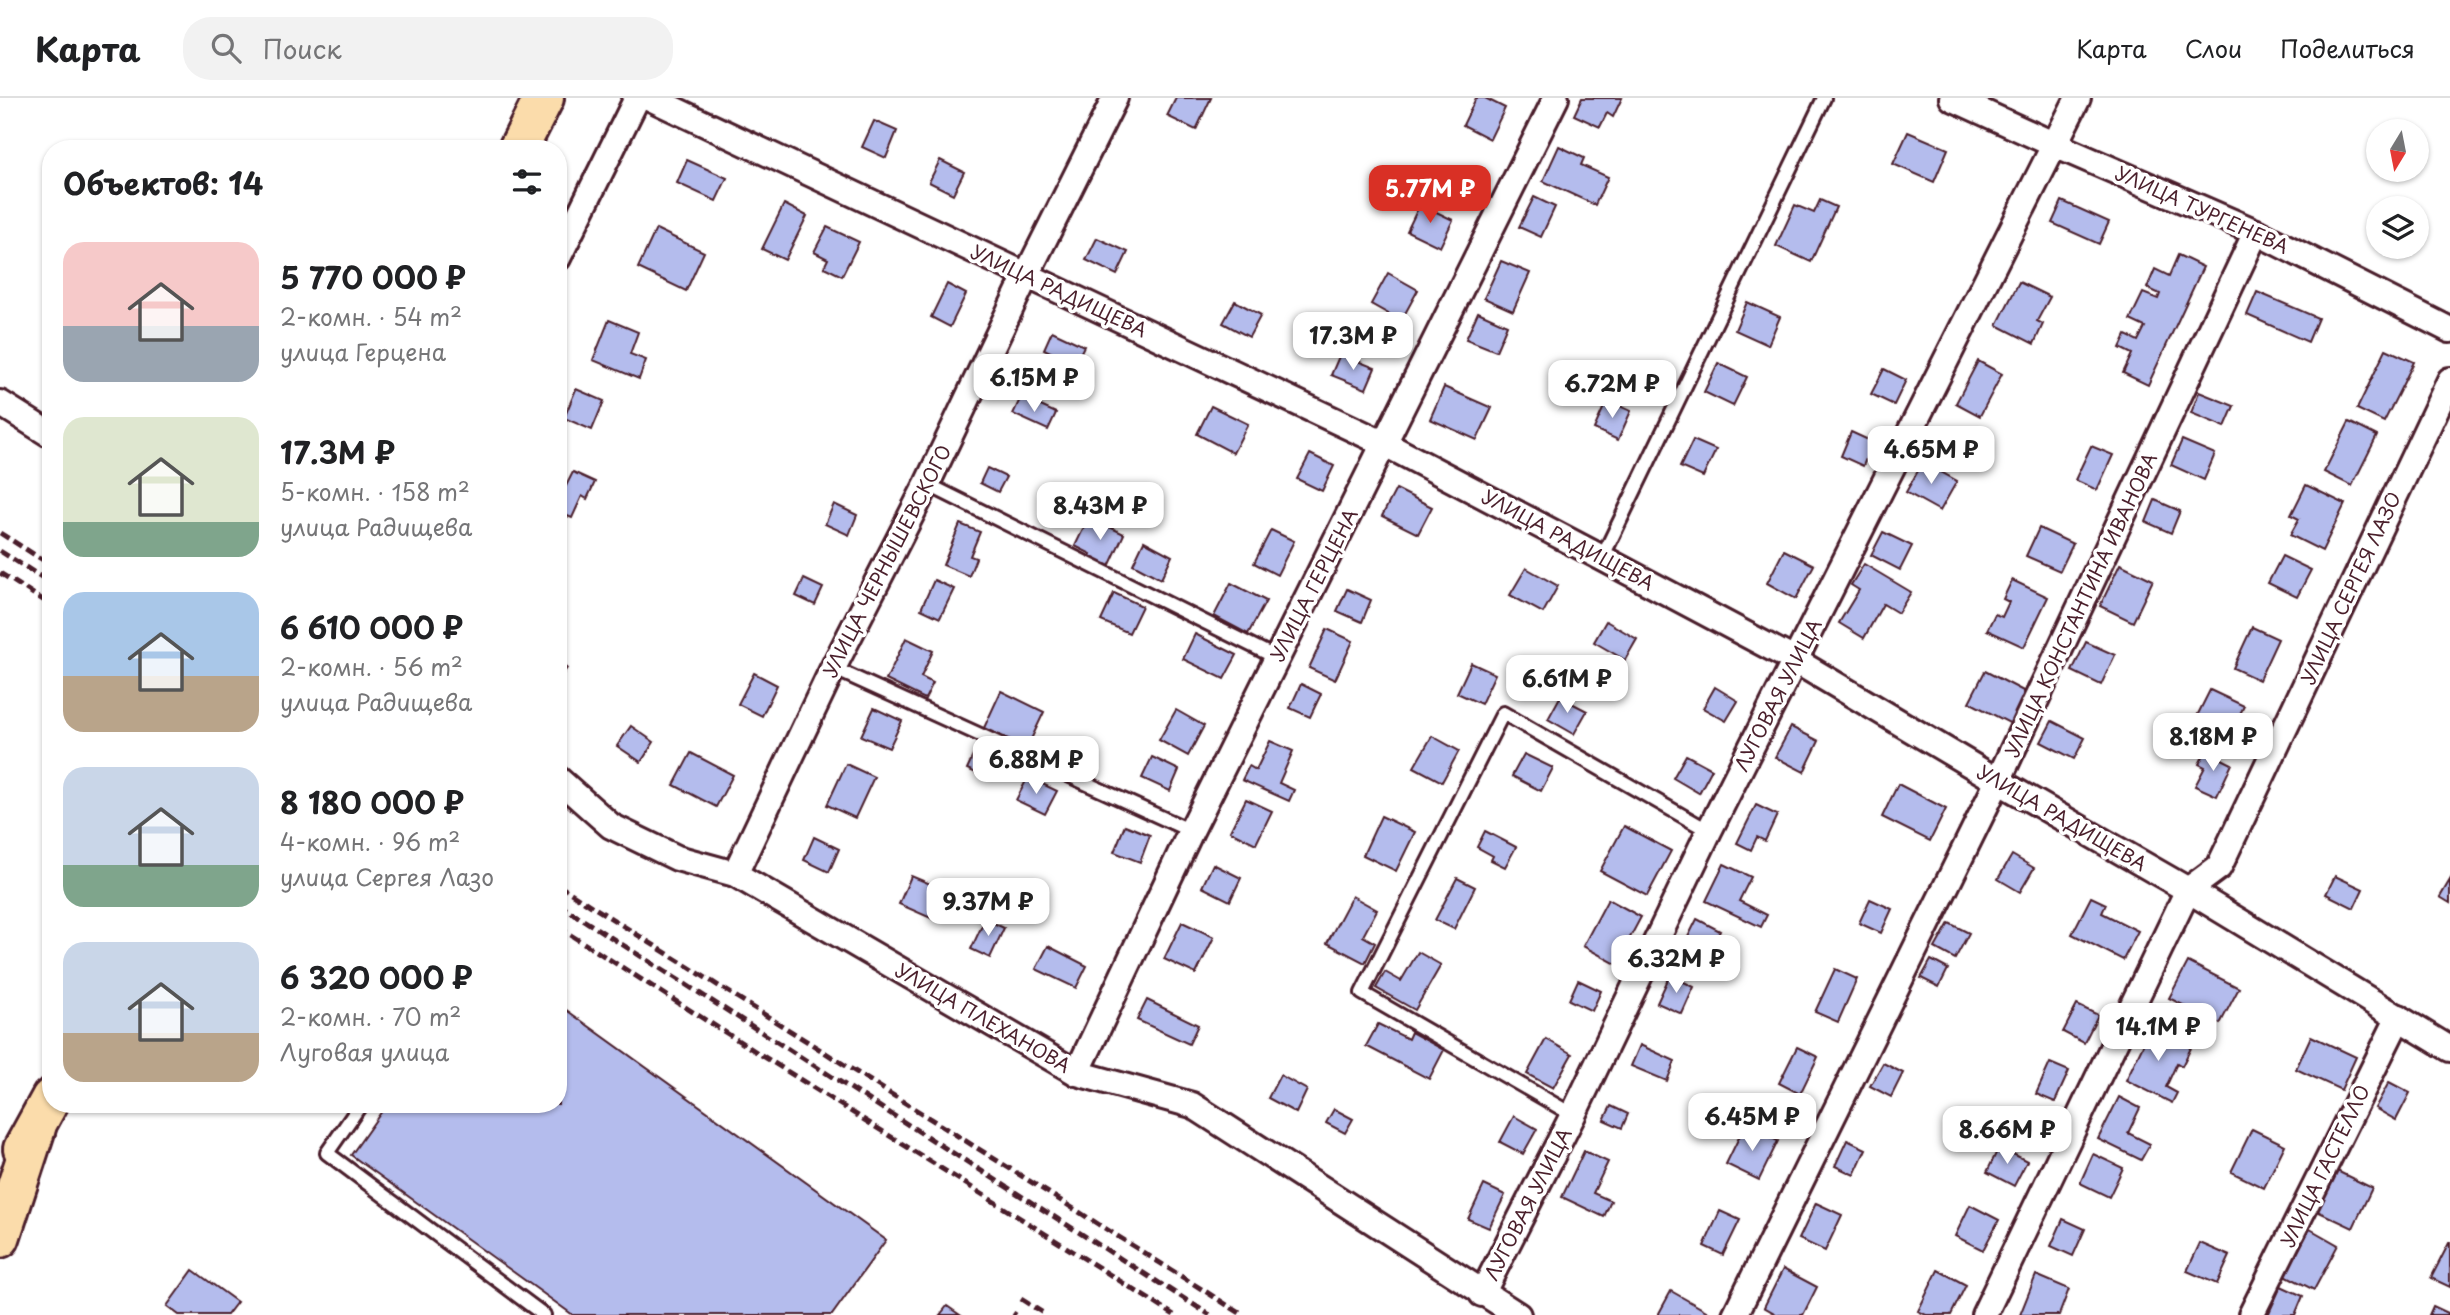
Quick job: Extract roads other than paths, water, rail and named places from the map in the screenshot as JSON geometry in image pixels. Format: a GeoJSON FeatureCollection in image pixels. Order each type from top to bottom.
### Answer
{"type":"FeatureCollection","features":[{"type":"Feature","properties":{"kind":"main road"},"geometry":{"type":"LineString","coordinates":[[523,140],[544,98]]}},
{"type":"Feature","properties":{"kind":"main road"},"geometry":{"type":"LineString","coordinates":[[0,1187],[43,1113]]}},
{"type":"Feature","properties":{"kind":"main road"},"geometry":{"type":"LineString","coordinates":[[0,1238],[43,1113]]}},
{"type":"Feature","properties":{"kind":"street"},"geometry":{"type":"LineString","coordinates":[[567,240],[637,98]]}},
{"type":"Feature","properties":{"kind":"street","name":"УЛИЦА РАДИЩЕВА"},"geometry":{"type":"LineString","coordinates":[[650,98],[1385,444],[1602,558],[1796,661],[2188,890],[2450,1049]]}},
{"type":"Feature","properties":{"kind":"street","name":"УЛИЦА ЧЕРНЫШЕВСКОГО"},"geometry":{"type":"LineString","coordinates":[[735,874],[833,668],[927,484],[1115,98]]}},
{"type":"Feature","properties":{"kind":"street","name":"УЛИЦА ГЕРЦЕНА"},"geometry":{"type":"LineString","coordinates":[[1077,1073],[1191,831],[1556,98]]}},
{"type":"Feature","properties":{"kind":"street","name":"УЛИЦА ТУРГЕНЕВА"},"geometry":{"type":"LineString","coordinates":[[1952,98],[2256,232],[2450,330]]}},
{"type":"Feature","properties":{"kind":"street","name":"ЛУГОВАЯ УЛИЦА"},"geometry":{"type":"LineString","coordinates":[[1482,1294],[1573,1115],[1709,831],[2078,98]]}},
{"type":"Feature","properties":{"kind":"street","name":"УЛИЦА КОНСТАНТИНА ИВАНОВА"},"geometry":{"type":"LineString","coordinates":[[1735,1315],[1998,781],[2256,232]]}},
{"type":"Feature","properties":{"kind":"street","name":"УЛИЦА СЕРГЕЯ ЛАЗО"},"geometry":{"type":"LineString","coordinates":[[1984,1315],[2188,890],[2219,867],[2450,380]]}},
{"type":"Feature","properties":{"kind":"street"},"geometry":{"type":"LineString","coordinates":[[0,403],[42,429]]}},
{"type":"Feature","properties":{"kind":"street","name":"УЛИЦА ПЛЕХАНОВА"},"geometry":{"type":"LineString","coordinates":[[567,787],[611,826],[677,858],[735,874],[1077,1073],[1192,1105],[1518,1315]]}},
{"type":"Feature","properties":{"kind":"street","name":"УЛИЦА ГАСТЕЛЛО"},"geometry":{"type":"LineString","coordinates":[[2251,1315],[2399,1017]]}},
{"type":"Feature","properties":{"kind":"lane"},"geometry":{"type":"LineString","coordinates":[[1602,558],[1824,98]]}},
{"type":"Feature","properties":{"kind":"lane"},"geometry":{"type":"LineString","coordinates":[[927,484],[1278,658]]}},
{"type":"Feature","properties":{"kind":"lane"},"geometry":{"type":"LineString","coordinates":[[833,668],[1191,831]]}},
{"type":"Feature","properties":{"kind":"lane"},"geometry":{"type":"LineString","coordinates":[[1573,1115],[1362,993],[1503,713],[1709,831]]}},
{"type":"Feature","properties":{"kind":"lane"},"geometry":{"type":"LineString","coordinates":[[355,1113],[327,1153],[544,1315]]}},
{"type":"Feature","properties":{"kind":"railway"},"geometry":{"type":"LineString","coordinates":[[0,533],[42,559]]}},
{"type":"Feature","properties":{"kind":"railway"},"geometry":{"type":"LineString","coordinates":[[0,551],[42,577]]}},
{"type":"Feature","properties":{"kind":"railway"},"geometry":{"type":"LineString","coordinates":[[0,573],[42,599]]}},
{"type":"Feature","properties":{"kind":"railway"},"geometry":{"type":"LineString","coordinates":[[567,891],[1243,1315]]}},
{"type":"Feature","properties":{"kind":"railway"},"geometry":{"type":"LineString","coordinates":[[567,910],[1210,1315]]}},
{"type":"Feature","properties":{"kind":"railway"},"geometry":{"type":"LineString","coordinates":[[567,933],[1174,1315]]}},
{"type":"Feature","properties":{"kind":"railway"},"geometry":{"type":"LineString","coordinates":[[1021,1299],[1046,1315]]}}]}
